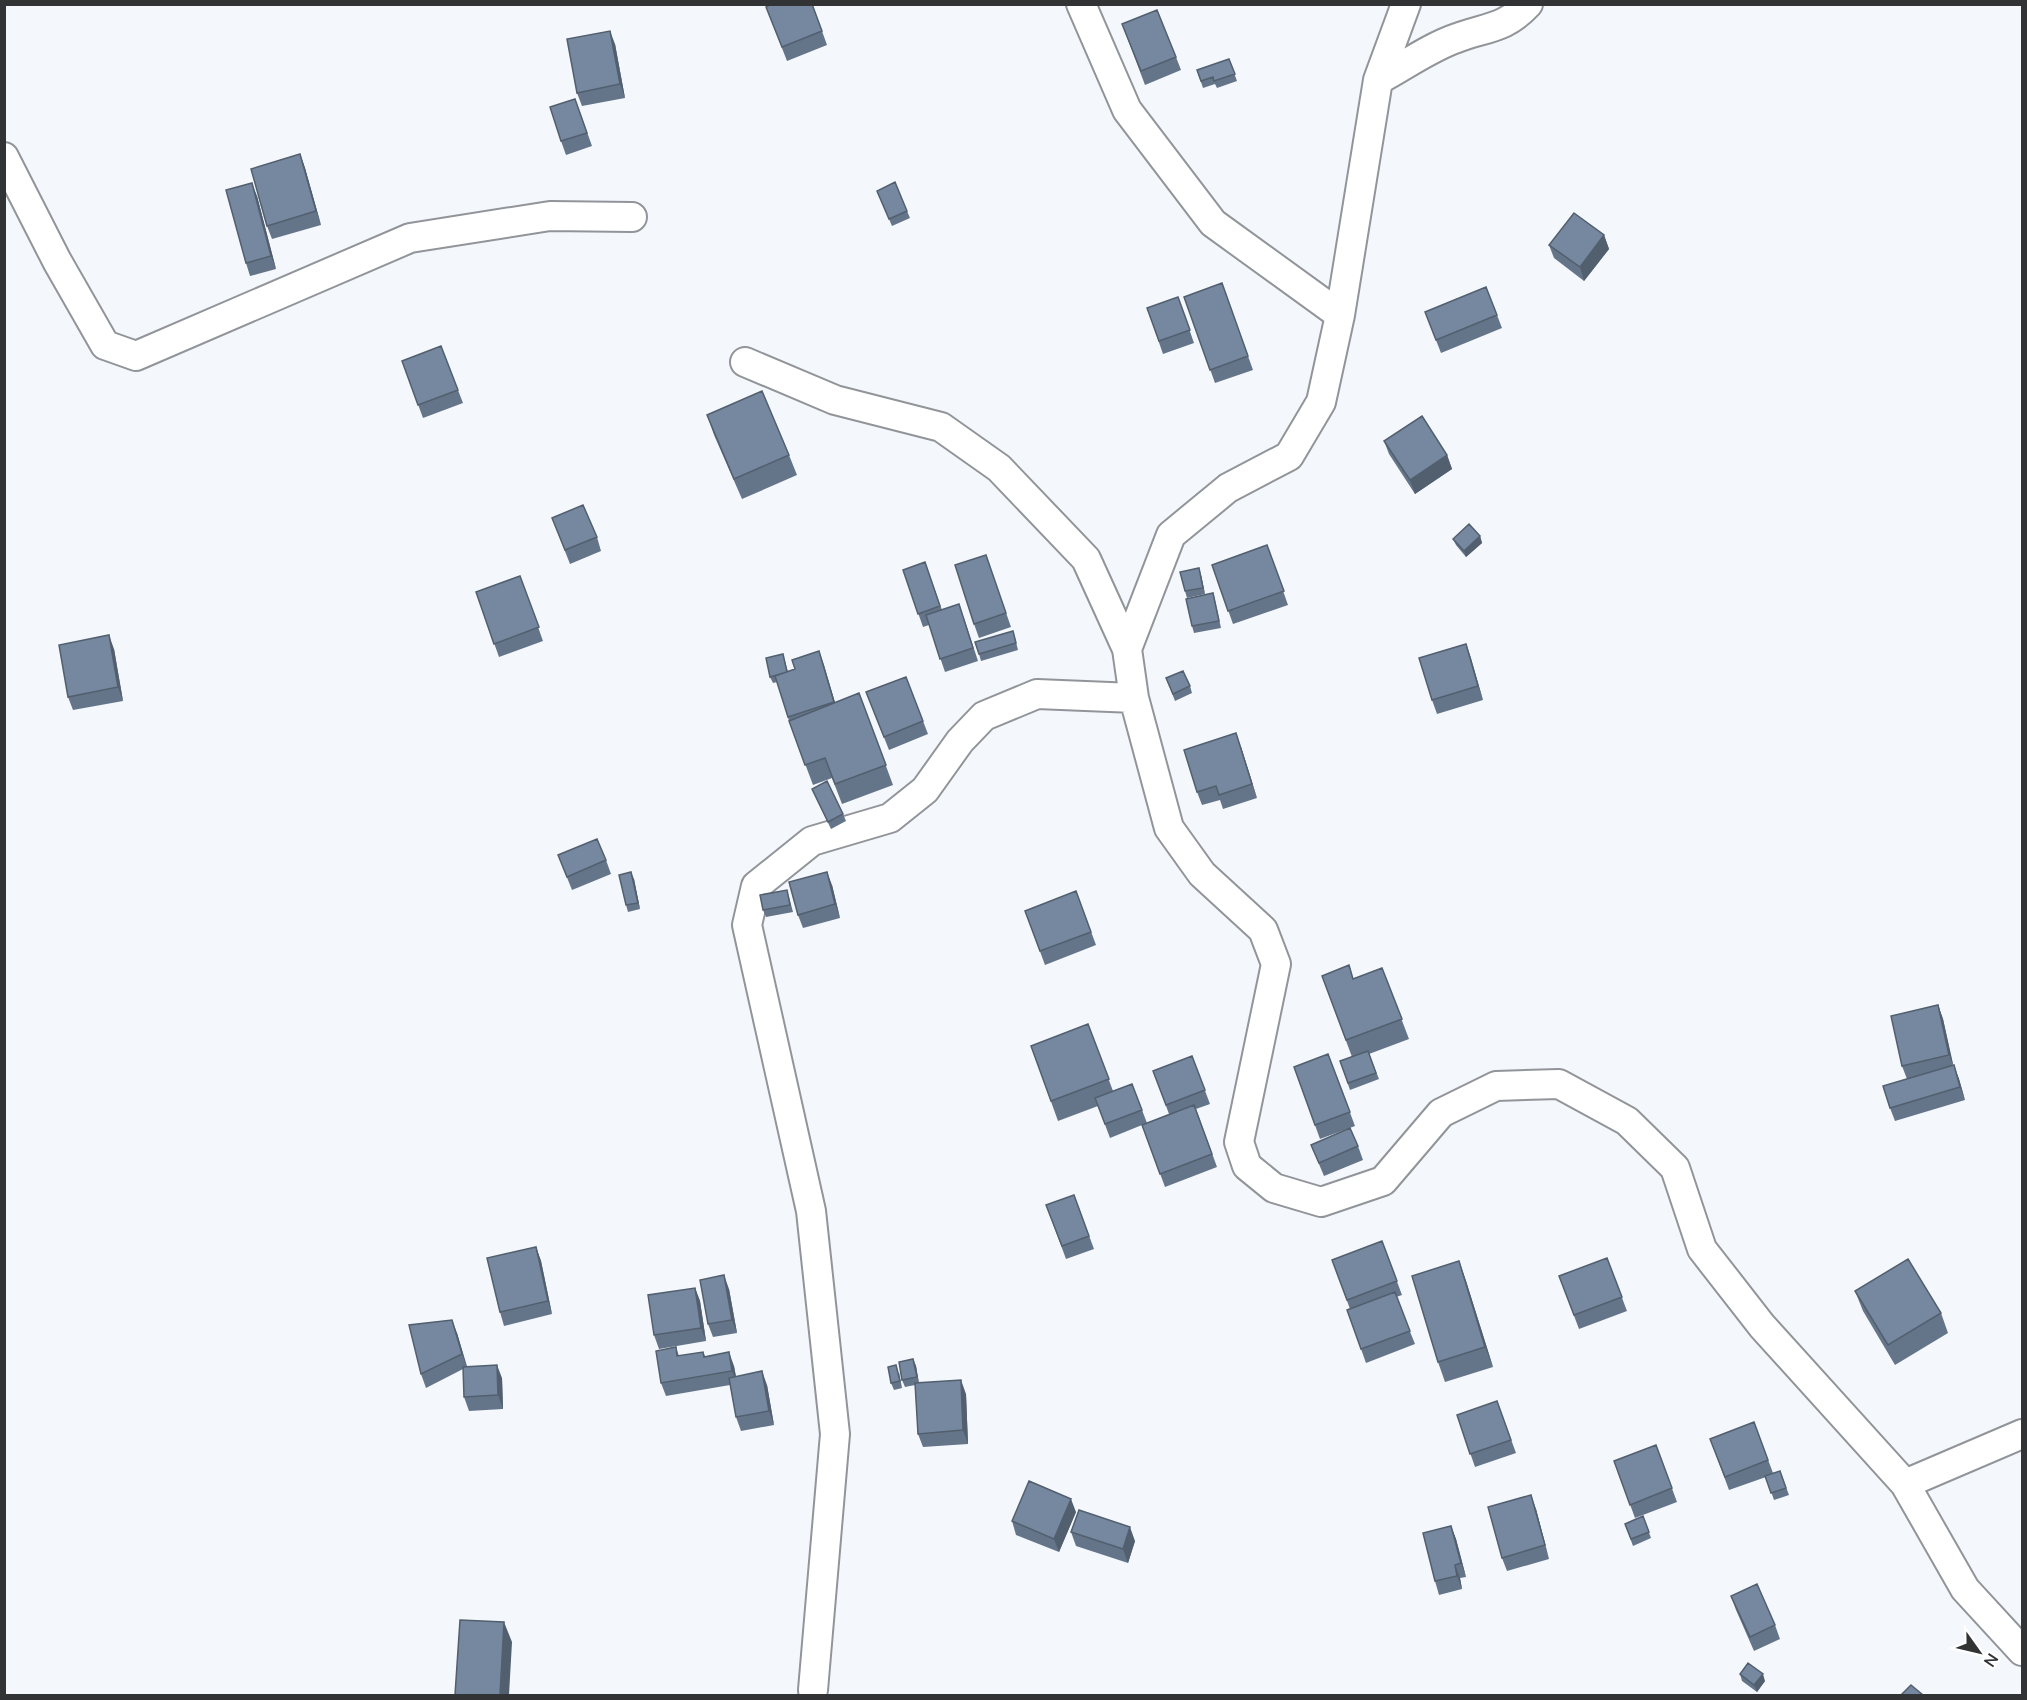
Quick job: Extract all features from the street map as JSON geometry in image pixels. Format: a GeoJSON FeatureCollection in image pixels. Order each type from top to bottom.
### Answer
{"type":"FeatureCollection","features":[{"type":"Feature","properties":{"kind":"street"},"geometry":{"type":"LineString","coordinates":[[1081,4],[1127,110],[1213,223],[1340,315]]}},
{"type":"Feature","properties":{"kind":"street"},"geometry":{"type":"LineString","coordinates":[[1127,649],[1172,535],[1228,488],[1288,456],[1322,402],[1340,315],[1378,80],[1406,4]]}},
{"type":"Feature","properties":{"kind":"street"},"geometry":{"type":"LineString","coordinates":[[1378,80],[1455,38],[1490,29],[1514,19],[1528,4]]}},
{"type":"Feature","properties":{"kind":"street"},"geometry":{"type":"LineString","coordinates":[[4,157],[57,261],[105,345],[136,356],[410,238],[550,216],[632,217]]}},
{"type":"Feature","properties":{"kind":"street"},"geometry":{"type":"LineString","coordinates":[[745,362],[835,400],[941,427],[999,468],[1086,559],[1127,649],[1134,698],[1169,828],[1202,874],[1263,930],[1276,963],[1239,1142],[1247,1166],[1274,1188],[1321,1202],[1383,1181],[1441,1113],[1496,1086],[1559,1084],[1627,1121],[1675,1168],[1702,1250],[1762,1326],[1905,1484],[1965,1589],[2022,1651]]}},
{"type":"Feature","properties":{"kind":"street"},"geometry":{"type":"LineString","coordinates":[[813,1690],[835,1434],[812,1211],[747,925],[752,896],[756,886],[812,841],[890,818],[925,790],[960,741],[984,716],[1037,694],[1134,698]]}},
{"type":"Feature","properties":{"kind":"street"},"geometry":{"type":"LineString","coordinates":[[1905,1484],[2022,1434]]}},
{"type":"Feature","properties":{"kind":"building"},"geometry":{"type":"Polygon","coordinates":[[[771,4],[812,4],[822,31],[782,47],[766,7],[771,4]]]}},
{"type":"Feature","properties":{"kind":"building"},"geometry":{"type":"Polygon","coordinates":[[[1157,10],[1176,57],[1141,71],[1122,24],[1157,10]]]}},
{"type":"Feature","properties":{"kind":"building"},"geometry":{"type":"Polygon","coordinates":[[[610,31],[620,84],[577,93],[567,39],[610,31]]]}},
{"type":"Feature","properties":{"kind":"building"},"geometry":{"type":"Polygon","coordinates":[[[1229,59],[1235,74],[1214,81],[1213,77],[1201,81],[1197,70],[1229,59]]]}},
{"type":"Feature","properties":{"kind":"building"},"geometry":{"type":"Polygon","coordinates":[[[575,99],[587,133],[561,141],[550,107],[575,99]]]}},
{"type":"Feature","properties":{"kind":"building"},"geometry":{"type":"Polygon","coordinates":[[[300,154],[316,211],[267,226],[251,169],[300,154]]]}},
{"type":"Feature","properties":{"kind":"building"},"geometry":{"type":"Polygon","coordinates":[[[895,182],[907,211],[889,219],[877,191],[895,182]]]}},
{"type":"Feature","properties":{"kind":"building"},"geometry":{"type":"Polygon","coordinates":[[[252,183],[271,256],[246,263],[226,190],[252,183]]]}},
{"type":"Feature","properties":{"kind":"building"},"geometry":{"type":"Polygon","coordinates":[[[1574,213],[1604,235],[1580,267],[1549,245],[1574,213]]]}},
{"type":"Feature","properties":{"kind":"building"},"geometry":{"type":"Polygon","coordinates":[[[1222,283],[1248,356],[1210,370],[1184,297],[1222,283]]]}},
{"type":"Feature","properties":{"kind":"building"},"geometry":{"type":"Polygon","coordinates":[[[1486,287],[1497,315],[1436,340],[1425,312],[1486,287]]]}},
{"type":"Feature","properties":{"kind":"building"},"geometry":{"type":"Polygon","coordinates":[[[1178,297],[1190,330],[1159,341],[1147,308],[1178,297]]]}},
{"type":"Feature","properties":{"kind":"building"},"geometry":{"type":"Polygon","coordinates":[[[441,346],[458,390],[418,405],[402,361],[441,346]]]}},
{"type":"Feature","properties":{"kind":"building"},"geometry":{"type":"Polygon","coordinates":[[[762,391],[789,455],[734,479],[707,415],[762,391]]]}},
{"type":"Feature","properties":{"kind":"building"},"geometry":{"type":"Polygon","coordinates":[[[1422,416],[1447,455],[1410,480],[1384,441],[1422,416]]]}},
{"type":"Feature","properties":{"kind":"building"},"geometry":{"type":"Polygon","coordinates":[[[583,505],[597,537],[565,550],[552,518],[583,505]]]}},
{"type":"Feature","properties":{"kind":"building"},"geometry":{"type":"Polygon","coordinates":[[[1469,524],[1480,536],[1464,551],[1453,539],[1469,524]]]}},
{"type":"Feature","properties":{"kind":"building"},"geometry":{"type":"Polygon","coordinates":[[[1267,545],[1284,591],[1228,611],[1212,565],[1267,545]]]}},
{"type":"Feature","properties":{"kind":"building"},"geometry":{"type":"Polygon","coordinates":[[[986,555],[1006,613],[974,624],[955,565],[986,555]]]}},
{"type":"Feature","properties":{"kind":"building"},"geometry":{"type":"Polygon","coordinates":[[[925,562],[940,606],[918,614],[903,570],[925,562]]]}},
{"type":"Feature","properties":{"kind":"building"},"geometry":{"type":"Polygon","coordinates":[[[1199,568],[1203,588],[1185,591],[1180,572],[1199,568]]]}},
{"type":"Feature","properties":{"kind":"building"},"geometry":{"type":"Polygon","coordinates":[[[520,576],[539,627],[494,644],[476,592],[520,576]]]}},
{"type":"Feature","properties":{"kind":"building"},"geometry":{"type":"Polygon","coordinates":[[[1213,593],[1219,621],[1192,626],[1186,599],[1213,593]]]}},
{"type":"Feature","properties":{"kind":"building"},"geometry":{"type":"Polygon","coordinates":[[[959,604],[973,648],[940,659],[926,615],[959,604]]]}},
{"type":"Feature","properties":{"kind":"building"},"geometry":{"type":"Polygon","coordinates":[[[1013,631],[1016,643],[979,654],[975,642],[1013,631]]]}},
{"type":"Feature","properties":{"kind":"building"},"geometry":{"type":"Polygon","coordinates":[[[109,635],[118,687],[68,697],[59,645],[109,635]]]}},
{"type":"Feature","properties":{"kind":"building"},"geometry":{"type":"Polygon","coordinates":[[[1466,644],[1478,686],[1432,700],[1419,658],[1466,644]]]}},
{"type":"Feature","properties":{"kind":"building"},"geometry":{"type":"Polygon","coordinates":[[[819,651],[834,702],[788,717],[775,676],[795,669],[792,660],[819,651]]]}},
{"type":"Feature","properties":{"kind":"building"},"geometry":{"type":"Polygon","coordinates":[[[783,654],[787,672],[770,677],[766,658],[783,654]]]}},
{"type":"Feature","properties":{"kind":"building"},"geometry":{"type":"Polygon","coordinates":[[[1183,671],[1190,686],[1173,694],[1166,678],[1183,671]]]}},
{"type":"Feature","properties":{"kind":"building"},"geometry":{"type":"Polygon","coordinates":[[[906,677],[923,721],[884,737],[866,692],[906,677]]]}},
{"type":"Feature","properties":{"kind":"building"},"geometry":{"type":"Polygon","coordinates":[[[859,693],[886,765],[835,784],[825,758],[805,765],[789,721],[859,693]]]}},
{"type":"Feature","properties":{"kind":"building"},"geometry":{"type":"Polygon","coordinates":[[[1236,733],[1252,784],[1219,795],[1216,786],[1197,792],[1184,750],[1236,733]]]}},
{"type":"Feature","properties":{"kind":"building"},"geometry":{"type":"Polygon","coordinates":[[[827,781],[843,814],[828,822],[812,789],[827,781]]]}},
{"type":"Feature","properties":{"kind":"building"},"geometry":{"type":"Polygon","coordinates":[[[597,839],[606,860],[567,877],[558,855],[597,839]]]}},
{"type":"Feature","properties":{"kind":"building"},"geometry":{"type":"Polygon","coordinates":[[[631,872],[638,903],[626,905],[619,875],[631,872]]]}},
{"type":"Feature","properties":{"kind":"building"},"geometry":{"type":"Polygon","coordinates":[[[827,872],[835,904],[798,915],[789,882],[827,872]]]}},
{"type":"Feature","properties":{"kind":"building"},"geometry":{"type":"Polygon","coordinates":[[[787,890],[790,905],[763,910],[760,895],[787,890]]]}},
{"type":"Feature","properties":{"kind":"building"},"geometry":{"type":"Polygon","coordinates":[[[1076,891],[1091,932],[1040,951],[1025,911],[1076,891]]]}},
{"type":"Feature","properties":{"kind":"building"},"geometry":{"type":"Polygon","coordinates":[[[1349,965],[1353,979],[1382,968],[1402,1019],[1346,1040],[1322,976],[1349,965]]]}},
{"type":"Feature","properties":{"kind":"building"},"geometry":{"type":"Polygon","coordinates":[[[1938,1005],[1949,1055],[1902,1066],[1891,1016],[1938,1005]]]}},
{"type":"Feature","properties":{"kind":"building"},"geometry":{"type":"Polygon","coordinates":[[[1088,1024],[1109,1079],[1051,1101],[1031,1046],[1088,1024]]]}},
{"type":"Feature","properties":{"kind":"building"},"geometry":{"type":"Polygon","coordinates":[[[1368,1051],[1376,1073],[1348,1083],[1340,1061],[1368,1051]]]}},
{"type":"Feature","properties":{"kind":"building"},"geometry":{"type":"Polygon","coordinates":[[[1328,1054],[1350,1112],[1315,1125],[1294,1067],[1328,1054]]]}},
{"type":"Feature","properties":{"kind":"building"},"geometry":{"type":"Polygon","coordinates":[[[1192,1056],[1205,1090],[1166,1105],[1153,1071],[1192,1056]]]}},
{"type":"Feature","properties":{"kind":"building"},"geometry":{"type":"Polygon","coordinates":[[[1954,1065],[1960,1087],[1890,1108],[1883,1086],[1954,1065]]]}},
{"type":"Feature","properties":{"kind":"building"},"geometry":{"type":"Polygon","coordinates":[[[1132,1084],[1142,1110],[1105,1124],[1095,1098],[1132,1084]]]}},
{"type":"Feature","properties":{"kind":"building"},"geometry":{"type":"Polygon","coordinates":[[[1194,1105],[1212,1154],[1160,1174],[1142,1125],[1194,1105]]]}},
{"type":"Feature","properties":{"kind":"building"},"geometry":{"type":"Polygon","coordinates":[[[1350,1128],[1358,1146],[1319,1163],[1311,1145],[1350,1128]]]}},
{"type":"Feature","properties":{"kind":"building"},"geometry":{"type":"Polygon","coordinates":[[[1074,1195],[1089,1236],[1062,1246],[1046,1205],[1074,1195]]]}},
{"type":"Feature","properties":{"kind":"building"},"geometry":{"type":"Polygon","coordinates":[[[1382,1241],[1397,1281],[1347,1300],[1332,1260],[1382,1241]]]}},
{"type":"Feature","properties":{"kind":"building"},"geometry":{"type":"Polygon","coordinates":[[[536,1247],[548,1301],[500,1312],[487,1258],[536,1247]]]}},
{"type":"Feature","properties":{"kind":"building"},"geometry":{"type":"Polygon","coordinates":[[[1607,1258],[1622,1297],[1574,1315],[1559,1276],[1607,1258]]]}},
{"type":"Feature","properties":{"kind":"building"},"geometry":{"type":"Polygon","coordinates":[[[1908,1259],[1941,1313],[1888,1345],[1855,1291],[1908,1259]]]}},
{"type":"Feature","properties":{"kind":"building"},"geometry":{"type":"Polygon","coordinates":[[[1459,1261],[1485,1347],[1438,1362],[1412,1276],[1459,1261]]]}},
{"type":"Feature","properties":{"kind":"building"},"geometry":{"type":"Polygon","coordinates":[[[724,1275],[732,1320],[708,1324],[700,1280],[724,1275]]]}},
{"type":"Feature","properties":{"kind":"building"},"geometry":{"type":"Polygon","coordinates":[[[695,1288],[701,1328],[654,1335],[648,1295],[695,1288]]]}},
{"type":"Feature","properties":{"kind":"building"},"geometry":{"type":"Polygon","coordinates":[[[1395,1292],[1410,1331],[1361,1349],[1347,1310],[1395,1292]]]}},
{"type":"Feature","properties":{"kind":"building"},"geometry":{"type":"Polygon","coordinates":[[[452,1320],[462,1354],[421,1374],[409,1325],[452,1320]]]}},
{"type":"Feature","properties":{"kind":"building"},"geometry":{"type":"Polygon","coordinates":[[[676,1347],[677,1356],[703,1352],[704,1357],[729,1352],[732,1371],[661,1383],[656,1351],[676,1347]]]}},
{"type":"Feature","properties":{"kind":"building"},"geometry":{"type":"Polygon","coordinates":[[[913,1359],[917,1377],[902,1380],[899,1362],[913,1359]]]}},
{"type":"Feature","properties":{"kind":"building"},"geometry":{"type":"Polygon","coordinates":[[[497,1365],[498,1395],[464,1397],[463,1367],[497,1365]]]}},
{"type":"Feature","properties":{"kind":"building"},"geometry":{"type":"Polygon","coordinates":[[[896,1365],[900,1381],[891,1383],[888,1367],[896,1365]]]}},
{"type":"Feature","properties":{"kind":"building"},"geometry":{"type":"Polygon","coordinates":[[[762,1371],[769,1411],[736,1417],[729,1378],[762,1371]]]}},
{"type":"Feature","properties":{"kind":"building"},"geometry":{"type":"Polygon","coordinates":[[[961,1380],[963,1430],[918,1434],[915,1383],[961,1380]]]}},
{"type":"Feature","properties":{"kind":"building"},"geometry":{"type":"Polygon","coordinates":[[[1497,1401],[1511,1440],[1470,1454],[1457,1415],[1497,1401]]]}},
{"type":"Feature","properties":{"kind":"building"},"geometry":{"type":"Polygon","coordinates":[[[1754,1422],[1768,1460],[1725,1477],[1710,1439],[1754,1422]]]}},
{"type":"Feature","properties":{"kind":"building"},"geometry":{"type":"Polygon","coordinates":[[[1656,1445],[1672,1488],[1630,1505],[1614,1461],[1656,1445]]]}},
{"type":"Feature","properties":{"kind":"building"},"geometry":{"type":"Polygon","coordinates":[[[1780,1471],[1786,1488],[1771,1493],[1765,1476],[1780,1471]]]}},
{"type":"Feature","properties":{"kind":"building"},"geometry":{"type":"Polygon","coordinates":[[[1029,1481],[1071,1499],[1054,1539],[1012,1521],[1029,1481]]]}},
{"type":"Feature","properties":{"kind":"building"},"geometry":{"type":"Polygon","coordinates":[[[1531,1495],[1545,1545],[1502,1558],[1488,1507],[1531,1495]]]}},
{"type":"Feature","properties":{"kind":"building"},"geometry":{"type":"Polygon","coordinates":[[[1079,1510],[1130,1527],[1123,1549],[1071,1532],[1079,1510]]]}},
{"type":"Feature","properties":{"kind":"building"},"geometry":{"type":"Polygon","coordinates":[[[1643,1516],[1649,1532],[1631,1539],[1625,1524],[1643,1516]]]}},
{"type":"Feature","properties":{"kind":"building"},"geometry":{"type":"Polygon","coordinates":[[[1451,1526],[1461,1563],[1455,1565],[1457,1576],[1435,1581],[1423,1533],[1451,1526]]]}},
{"type":"Feature","properties":{"kind":"building"},"geometry":{"type":"Polygon","coordinates":[[[1757,1584],[1775,1625],[1750,1637],[1731,1596],[1757,1584]]]}},
{"type":"Feature","properties":{"kind":"building"},"geometry":{"type":"Polygon","coordinates":[[[460,1620],[504,1622],[500,1695],[455,1695],[460,1620]]]}},
{"type":"Feature","properties":{"kind":"building"},"geometry":{"type":"Polygon","coordinates":[[[1748,1663],[1763,1674],[1754,1685],[1740,1674],[1748,1663]]]}},
{"type":"Feature","properties":{"kind":"building"},"geometry":{"type":"Polygon","coordinates":[[[1911,1685],[1923,1695],[1901,1695],[1911,1685]]]}}]}
